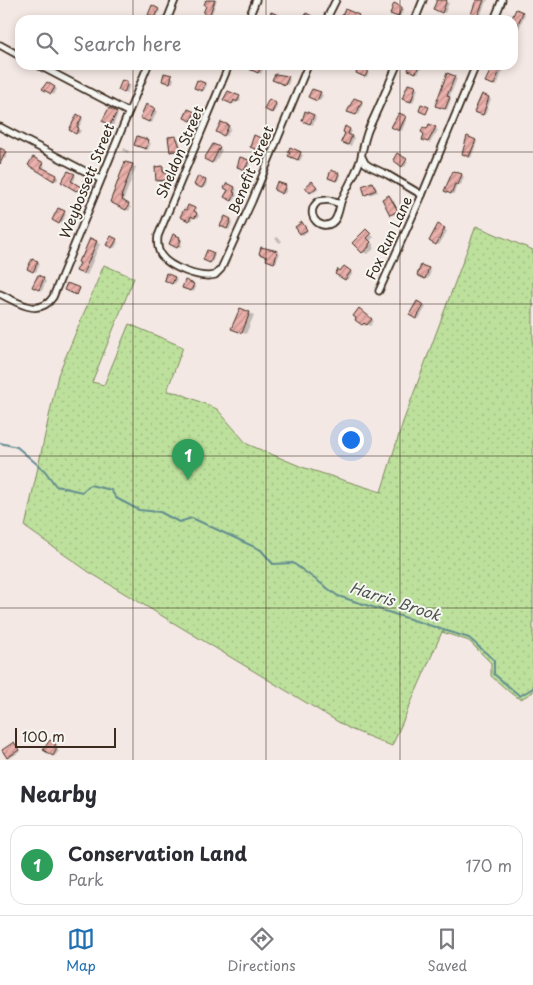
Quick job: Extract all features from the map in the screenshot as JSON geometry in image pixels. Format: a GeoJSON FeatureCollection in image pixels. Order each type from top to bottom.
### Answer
{"type":"FeatureCollection","features":[{"type":"Feature","properties":{"kind":"street"},"geometry":{"type":"LineString","coordinates":[[169,15],[175,0]]}},
{"type":"Feature","properties":{"kind":"street"},"geometry":{"type":"LineString","coordinates":[[250,15],[256,0]]}},
{"type":"Feature","properties":{"kind":"street"},"geometry":{"type":"LineString","coordinates":[[328,15],[336,0]]}},
{"type":"Feature","properties":{"kind":"street"},"geometry":{"type":"LineString","coordinates":[[417,15],[423,0]]}},
{"type":"Feature","properties":{"kind":"street"},"geometry":{"type":"LineString","coordinates":[[496,15],[502,0]]}},
{"type":"Feature","properties":{"kind":"street"},"geometry":{"type":"LineString","coordinates":[[0,45],[15,53]]}},
{"type":"Feature","properties":{"kind":"street"},"geometry":{"type":"LineString","coordinates":[[48,70],[128,112]]}},
{"type":"Feature","properties":{"kind":"street","name":"Weybossett Street"},"geometry":{"type":"LineString","coordinates":[[0,294],[28,307],[39,308],[47,304],[55,292],[146,70]]}},
{"type":"Feature","properties":{"kind":"street","name":"Sheldon Street"},"geometry":{"type":"LineString","coordinates":[[209,277],[173,265],[163,258],[157,244],[158,236],[228,70]]}},
{"type":"Feature","properties":{"kind":"street","name":"Benefit Street"},"geometry":{"type":"LineString","coordinates":[[209,277],[218,274],[232,246],[306,70]]}},
{"type":"Feature","properties":{"kind":"street"},"geometry":{"type":"LineString","coordinates":[[340,204],[329,200],[319,200],[314,206],[312,216],[319,224],[325,225],[331,224],[338,214],[340,204],[362,157],[368,129],[395,70]]}},
{"type":"Feature","properties":{"kind":"street","name":"Fox Run Lane"},"geometry":{"type":"LineString","coordinates":[[378,291],[422,195],[474,70]]}},
{"type":"Feature","properties":{"kind":"street"},"geometry":{"type":"LineString","coordinates":[[0,127],[100,179]]}},
{"type":"Feature","properties":{"kind":"street"},"geometry":{"type":"LineString","coordinates":[[362,157],[369,166],[422,195]]}},
{"type":"Feature","properties":{"kind":"green space"},"geometry":{"type":"Polygon","coordinates":[[[476,226],[533,250],[533,692],[521,699],[513,695],[491,676],[491,663],[469,641],[442,632],[392,746],[350,729],[89,572],[25,527],[58,375],[104,265],[134,278],[92,382],[104,385],[129,324],[183,347],[167,391],[179,393],[217,409],[247,444],[302,467],[381,492],[403,422],[476,226]]]}},
{"type":"Feature","properties":{"kind":"building"},"geometry":{"type":"Polygon","coordinates":[[[206,0],[215,0],[209,15],[203,13],[206,6],[204,5],[206,0]]]}},
{"type":"Feature","properties":{"kind":"building"},"geometry":{"type":"Polygon","coordinates":[[[437,0],[447,0],[442,13],[433,9],[437,0]]]}},
{"type":"Feature","properties":{"kind":"building"},"geometry":{"type":"Polygon","coordinates":[[[476,0],[484,0],[478,15],[471,15],[476,0]]]}},
{"type":"Feature","properties":{"kind":"building"},"geometry":{"type":"Polygon","coordinates":[[[394,3],[402,7],[399,15],[390,14],[394,3]]]}},
{"type":"Feature","properties":{"kind":"building"},"geometry":{"type":"Polygon","coordinates":[[[152,5],[159,9],[155,15],[148,15],[152,5]]]}},
{"type":"Feature","properties":{"kind":"building"},"geometry":{"type":"Polygon","coordinates":[[[345,9],[359,15],[342,15],[345,9]]]}},
{"type":"Feature","properties":{"kind":"building"},"geometry":{"type":"Polygon","coordinates":[[[516,9],[523,12],[518,24],[518,15],[513,15],[516,9]]]}},
{"type":"Feature","properties":{"kind":"building"},"geometry":{"type":"Polygon","coordinates":[[[358,70],[368,70],[365,77],[356,73],[358,70]]]}},
{"type":"Feature","properties":{"kind":"building"},"geometry":{"type":"Polygon","coordinates":[[[491,70],[500,70],[494,85],[485,82],[491,70]]]}},
{"type":"Feature","properties":{"kind":"building"},"geometry":{"type":"Polygon","coordinates":[[[164,73],[172,75],[170,83],[162,81],[164,73]]]}},
{"type":"Feature","properties":{"kind":"building"},"geometry":{"type":"Polygon","coordinates":[[[447,73],[455,76],[447,96],[450,97],[445,109],[435,106],[447,73]]]}},
{"type":"Feature","properties":{"kind":"building"},"geometry":{"type":"Polygon","coordinates":[[[275,74],[289,76],[285,85],[272,80],[275,74]]]}},
{"type":"Feature","properties":{"kind":"building"},"geometry":{"type":"Polygon","coordinates":[[[122,80],[128,82],[124,93],[118,90],[122,80]]]}},
{"type":"Feature","properties":{"kind":"building"},"geometry":{"type":"Polygon","coordinates":[[[197,80],[205,83],[202,91],[194,88],[197,80]]]}},
{"type":"Feature","properties":{"kind":"building"},"geometry":{"type":"Polygon","coordinates":[[[47,82],[55,87],[51,94],[42,89],[47,82]]]}},
{"type":"Feature","properties":{"kind":"building"},"geometry":{"type":"Polygon","coordinates":[[[408,84],[416,86],[411,102],[402,99],[408,84]]]}},
{"type":"Feature","properties":{"kind":"building"},"geometry":{"type":"Polygon","coordinates":[[[312,89],[321,92],[317,101],[308,97],[312,89]]]}},
{"type":"Feature","properties":{"kind":"building"},"geometry":{"type":"Polygon","coordinates":[[[228,91],[240,96],[237,102],[234,100],[232,104],[223,100],[228,91]]]}},
{"type":"Feature","properties":{"kind":"building"},"geometry":{"type":"Polygon","coordinates":[[[482,94],[489,97],[483,115],[474,112],[482,94]]]}},
{"type":"Feature","properties":{"kind":"building"},"geometry":{"type":"Polygon","coordinates":[[[354,98],[362,101],[356,115],[347,112],[354,98]]]}},
{"type":"Feature","properties":{"kind":"building"},"geometry":{"type":"Polygon","coordinates":[[[269,99],[276,103],[272,113],[264,109],[269,99]]]}},
{"type":"Feature","properties":{"kind":"building"},"geometry":{"type":"Polygon","coordinates":[[[146,104],[155,108],[149,122],[140,118],[146,104]]]}},
{"type":"Feature","properties":{"kind":"building"},"geometry":{"type":"Polygon","coordinates":[[[421,104],[429,107],[426,114],[419,111],[421,104]]]}},
{"type":"Feature","properties":{"kind":"building"},"geometry":{"type":"Polygon","coordinates":[[[109,108],[117,112],[110,125],[102,121],[109,108]]]}},
{"type":"Feature","properties":{"kind":"building"},"geometry":{"type":"Polygon","coordinates":[[[188,109],[195,112],[191,121],[184,118],[188,109]]]}},
{"type":"Feature","properties":{"kind":"building"},"geometry":{"type":"Polygon","coordinates":[[[305,111],[314,115],[310,124],[302,121],[305,111]]]}},
{"type":"Feature","properties":{"kind":"building"},"geometry":{"type":"Polygon","coordinates":[[[399,113],[406,116],[399,131],[391,127],[399,113]]]}},
{"type":"Feature","properties":{"kind":"building"},"geometry":{"type":"Polygon","coordinates":[[[77,114],[82,117],[76,134],[69,130],[77,114]]]}},
{"type":"Feature","properties":{"kind":"building"},"geometry":{"type":"Polygon","coordinates":[[[221,122],[229,125],[224,136],[216,132],[221,122]]]}},
{"type":"Feature","properties":{"kind":"building"},"geometry":{"type":"Polygon","coordinates":[[[429,124],[436,127],[428,142],[422,140],[424,134],[421,132],[423,127],[427,129],[429,124]]]}},
{"type":"Feature","properties":{"kind":"building"},"geometry":{"type":"Polygon","coordinates":[[[345,126],[350,129],[348,134],[352,136],[348,145],[341,142],[345,133],[343,132],[345,126]]]}},
{"type":"Feature","properties":{"kind":"building"},"geometry":{"type":"Polygon","coordinates":[[[254,135],[263,139],[258,150],[250,147],[254,135]]]}},
{"type":"Feature","properties":{"kind":"building"},"geometry":{"type":"Polygon","coordinates":[[[137,136],[149,140],[146,149],[134,145],[137,136]]]}},
{"type":"Feature","properties":{"kind":"building"},"geometry":{"type":"Polygon","coordinates":[[[176,136],[181,150],[170,152],[168,137],[176,136]]]}},
{"type":"Feature","properties":{"kind":"building"},"geometry":{"type":"Polygon","coordinates":[[[467,136],[476,140],[469,157],[462,154],[467,136]]]}},
{"type":"Feature","properties":{"kind":"building"},"geometry":{"type":"Polygon","coordinates":[[[213,144],[220,147],[212,163],[204,159],[213,144]]]}},
{"type":"Feature","properties":{"kind":"building"},"geometry":{"type":"Polygon","coordinates":[[[290,147],[301,152],[298,160],[288,156],[290,147]]]}},
{"type":"Feature","properties":{"kind":"building"},"geometry":{"type":"Polygon","coordinates":[[[0,148],[6,151],[0,164],[0,148]]]}},
{"type":"Feature","properties":{"kind":"building"},"geometry":{"type":"Polygon","coordinates":[[[397,153],[407,159],[402,167],[393,160],[397,153]]]}},
{"type":"Feature","properties":{"kind":"building"},"geometry":{"type":"Polygon","coordinates":[[[33,157],[44,163],[41,167],[57,175],[54,181],[28,165],[33,157]]]}},
{"type":"Feature","properties":{"kind":"building"},"geometry":{"type":"Polygon","coordinates":[[[240,157],[249,160],[245,170],[237,167],[240,157]]]}},
{"type":"Feature","properties":{"kind":"building"},"geometry":{"type":"Polygon","coordinates":[[[125,162],[133,164],[121,197],[123,197],[122,200],[129,204],[126,210],[110,202],[125,162]]]}},
{"type":"Feature","properties":{"kind":"building"},"geometry":{"type":"Polygon","coordinates":[[[163,166],[163,172],[166,172],[167,180],[156,181],[155,167],[163,166]]]}},
{"type":"Feature","properties":{"kind":"building"},"geometry":{"type":"Polygon","coordinates":[[[331,170],[339,173],[336,181],[328,178],[331,170]]]}},
{"type":"Feature","properties":{"kind":"building"},"geometry":{"type":"Polygon","coordinates":[[[68,171],[75,174],[71,181],[81,187],[84,180],[93,181],[88,192],[82,189],[76,191],[61,182],[68,171]]]}},
{"type":"Feature","properties":{"kind":"building"},"geometry":{"type":"Polygon","coordinates":[[[453,171],[462,174],[458,185],[455,184],[451,194],[444,191],[453,171]]]}},
{"type":"Feature","properties":{"kind":"building"},"geometry":{"type":"Polygon","coordinates":[[[198,176],[206,180],[202,188],[194,185],[198,176]]]}},
{"type":"Feature","properties":{"kind":"building"},"geometry":{"type":"Polygon","coordinates":[[[312,181],[317,187],[310,193],[305,187],[312,181]]]}},
{"type":"Feature","properties":{"kind":"building"},"geometry":{"type":"Polygon","coordinates":[[[277,182],[286,185],[282,194],[274,190],[277,182]]]}},
{"type":"Feature","properties":{"kind":"building"},"geometry":{"type":"Polygon","coordinates":[[[372,182],[376,190],[365,195],[362,186],[372,182]]]}},
{"type":"Feature","properties":{"kind":"building"},"geometry":{"type":"Polygon","coordinates":[[[227,183],[235,187],[232,201],[224,197],[228,190],[224,188],[227,183]]]}},
{"type":"Feature","properties":{"kind":"building"},"geometry":{"type":"Polygon","coordinates":[[[389,195],[398,211],[390,215],[382,199],[389,195]]]}},
{"type":"Feature","properties":{"kind":"building"},"geometry":{"type":"Polygon","coordinates":[[[188,205],[195,208],[194,211],[197,213],[195,218],[191,216],[189,221],[180,217],[188,205]]]}},
{"type":"Feature","properties":{"kind":"building"},"geometry":{"type":"Polygon","coordinates":[[[58,208],[65,211],[59,224],[52,220],[58,208]]]}},
{"type":"Feature","properties":{"kind":"building"},"geometry":{"type":"Polygon","coordinates":[[[225,216],[231,219],[227,229],[220,226],[225,216]]]}},
{"type":"Feature","properties":{"kind":"building"},"geometry":{"type":"Polygon","coordinates":[[[302,222],[307,230],[300,234],[295,227],[302,222]]]}},
{"type":"Feature","properties":{"kind":"building"},"geometry":{"type":"Polygon","coordinates":[[[438,224],[445,228],[436,245],[429,241],[438,224]]]}},
{"type":"Feature","properties":{"kind":"building"},"geometry":{"type":"Polygon","coordinates":[[[366,229],[371,234],[367,238],[371,242],[369,247],[362,253],[352,243],[366,229]]]}},
{"type":"Feature","properties":{"kind":"building"},"geometry":{"type":"Polygon","coordinates":[[[173,234],[180,237],[179,239],[181,240],[177,248],[169,244],[173,234]]]}},
{"type":"Feature","properties":{"kind":"building"},"geometry":{"type":"Polygon","coordinates":[[[111,236],[117,239],[112,248],[106,245],[111,236]]]}},
{"type":"Feature","properties":{"kind":"building"},"geometry":{"type":"Polygon","coordinates":[[[90,238],[97,241],[83,274],[76,271],[80,263],[78,262],[80,257],[82,257],[90,238]]]}},
{"type":"Feature","properties":{"kind":"building"},"geometry":{"type":"Polygon","coordinates":[[[261,247],[278,251],[274,263],[266,260],[267,257],[259,254],[261,247]]]}},
{"type":"Feature","properties":{"kind":"building"},"geometry":{"type":"Polygon","coordinates":[[[207,250],[214,253],[210,263],[203,260],[207,250]]]}},
{"type":"Feature","properties":{"kind":"building"},"geometry":{"type":"Polygon","coordinates":[[[32,259],[38,261],[33,272],[27,269],[32,259]]]}},
{"type":"Feature","properties":{"kind":"building"},"geometry":{"type":"Polygon","coordinates":[[[421,265],[429,268],[425,279],[417,275],[421,265]]]}},
{"type":"Feature","properties":{"kind":"building"},"geometry":{"type":"Polygon","coordinates":[[[344,266],[351,271],[345,280],[335,274],[338,269],[340,271],[344,266]]]}},
{"type":"Feature","properties":{"kind":"building"},"geometry":{"type":"Polygon","coordinates":[[[166,273],[175,277],[172,284],[164,280],[166,273]]]}},
{"type":"Feature","properties":{"kind":"building"},"geometry":{"type":"Polygon","coordinates":[[[38,275],[44,278],[39,290],[32,287],[38,275]]]}},
{"type":"Feature","properties":{"kind":"building"},"geometry":{"type":"Polygon","coordinates":[[[185,280],[194,284],[191,291],[182,288],[185,280]]]}},
{"type":"Feature","properties":{"kind":"building"},"geometry":{"type":"Polygon","coordinates":[[[67,283],[80,288],[77,295],[64,290],[67,283]]]}},
{"type":"Feature","properties":{"kind":"building"},"geometry":{"type":"Polygon","coordinates":[[[417,301],[424,305],[416,319],[409,315],[417,301]]]}},
{"type":"Feature","properties":{"kind":"building"},"geometry":{"type":"Polygon","coordinates":[[[240,308],[250,312],[242,333],[231,329],[240,308]]]}},
{"type":"Feature","properties":{"kind":"building"},"geometry":{"type":"Polygon","coordinates":[[[359,308],[372,319],[367,325],[364,323],[362,325],[353,316],[359,308]]]}},
{"type":"Feature","properties":{"kind":"building"},"geometry":{"type":"Polygon","coordinates":[[[50,740],[56,744],[54,747],[57,748],[53,756],[43,750],[50,740]]]}},
{"type":"Feature","properties":{"kind":"building"},"geometry":{"type":"Polygon","coordinates":[[[14,742],[19,750],[7,758],[2,750],[14,742]]]}},
{"type":"Feature","properties":{"kind":"waterway","name":"Harris Brook"},"geometry":{"type":"LineString","coordinates":[[0,443],[17,447],[45,471],[56,486],[82,492],[90,485],[111,490],[116,498],[139,510],[160,512],[179,522],[192,518],[261,550],[273,564],[293,563],[338,596],[469,638],[494,660],[494,674],[520,696],[533,688]]}},
{"type":"Feature","properties":{"kind":"place","name":"Conservation Land"},"geometry":{"type":"Point","coordinates":[188,480]}}]}
